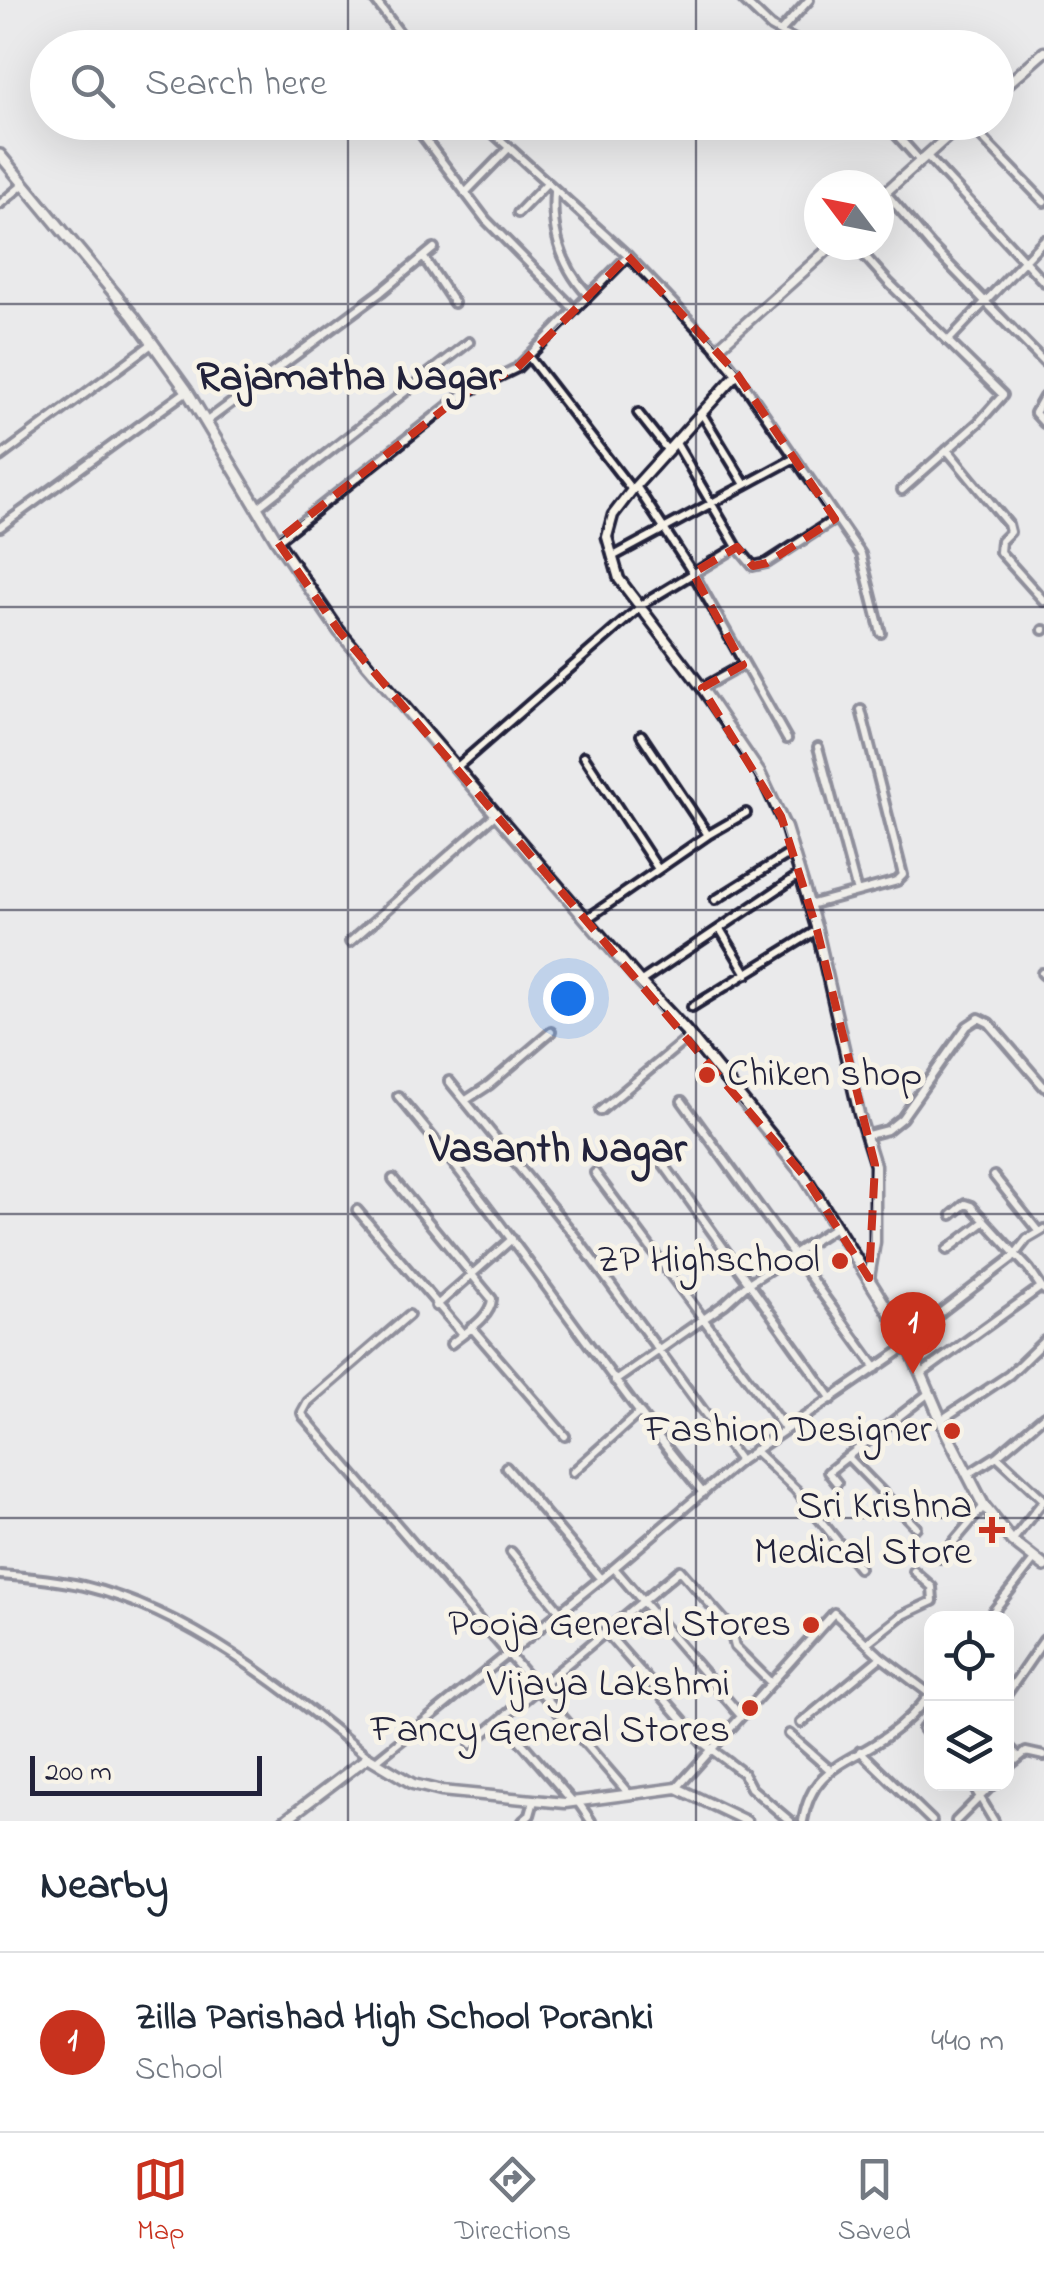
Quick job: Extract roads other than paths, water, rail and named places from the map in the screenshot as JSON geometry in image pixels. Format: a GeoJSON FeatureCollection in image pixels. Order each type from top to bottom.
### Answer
{"type":"FeatureCollection","features":[{"type":"Feature","properties":{"kind":"main road"},"geometry":{"type":"LineString","coordinates":[[0,154],[187,391],[276,541],[338,630],[690,1036],[805,1177],[908,1342],[966,1476],[984,1506],[1012,1541],[1044,1566]]}},
{"type":"Feature","properties":{"kind":"street"},"geometry":{"type":"LineString","coordinates":[[375,0],[398,30]]}},
{"type":"Feature","properties":{"kind":"street"},"geometry":{"type":"LineString","coordinates":[[743,0],[778,30]]}},
{"type":"Feature","properties":{"kind":"street"},"geometry":{"type":"LineString","coordinates":[[782,30],[809,0]]}},
{"type":"Feature","properties":{"kind":"street"},"geometry":{"type":"LineString","coordinates":[[1014,78],[1044,52]]}},
{"type":"Feature","properties":{"kind":"street"},"geometry":{"type":"LineString","coordinates":[[425,140],[486,220],[574,308]]}},
{"type":"Feature","properties":{"kind":"street"},"geometry":{"type":"LineString","coordinates":[[499,140],[628,256],[738,374],[862,554],[881,632]]}},
{"type":"Feature","properties":{"kind":"street"},"geometry":{"type":"LineString","coordinates":[[904,140],[1044,282]]}},
{"type":"Feature","properties":{"kind":"street"},"geometry":{"type":"LineString","coordinates":[[894,185],[946,140]]}},
{"type":"Feature","properties":{"kind":"street"},"geometry":{"type":"LineString","coordinates":[[984,140],[1044,202]]}},
{"type":"Feature","properties":{"kind":"street"},"geometry":{"type":"LineString","coordinates":[[465,194],[508,149]]}},
{"type":"Feature","properties":{"kind":"street"},"geometry":{"type":"LineString","coordinates":[[0,204],[24,184]]}},
{"type":"Feature","properties":{"kind":"street"},"geometry":{"type":"LineString","coordinates":[[518,212],[546,184]]}},
{"type":"Feature","properties":{"kind":"street"},"geometry":{"type":"LineString","coordinates":[[554,192],[557,242],[575,280],[588,294]]}},
{"type":"Feature","properties":{"kind":"street"},"geometry":{"type":"LineString","coordinates":[[894,207],[1044,362]]}},
{"type":"Feature","properties":{"kind":"street"},"geometry":{"type":"LineString","coordinates":[[948,340],[1044,240]]}},
{"type":"Feature","properties":{"kind":"street"},"geometry":{"type":"LineString","coordinates":[[207,422],[434,248]]}},
{"type":"Feature","properties":{"kind":"street"},"geometry":{"type":"LineString","coordinates":[[276,541],[386,458],[462,394],[504,377],[529,358],[628,256]]}},
{"type":"Feature","properties":{"kind":"street"},"geometry":{"type":"LineString","coordinates":[[424,258],[454,303]]}},
{"type":"Feature","properties":{"kind":"street"},"geometry":{"type":"LineString","coordinates":[[716,349],[816,260]]}},
{"type":"Feature","properties":{"kind":"street"},"geometry":{"type":"LineString","coordinates":[[869,260],[1004,395],[902,490]]}},
{"type":"Feature","properties":{"kind":"street"},"geometry":{"type":"LineString","coordinates":[[0,457],[152,342]]}},
{"type":"Feature","properties":{"kind":"street"},"geometry":{"type":"LineString","coordinates":[[257,508],[469,342]]}},
{"type":"Feature","properties":{"kind":"street"},"geometry":{"type":"LineString","coordinates":[[529,358],[664,529],[787,739]]}},
{"type":"Feature","properties":{"kind":"street"},"geometry":{"type":"LineString","coordinates":[[738,374],[613,516],[608,529],[612,557],[620,579],[702,688],[760,774],[781,816],[817,930],[874,1165],[873,1262],[868,1278]]}},
{"type":"Feature","properties":{"kind":"street"},"geometry":{"type":"LineString","coordinates":[[0,526],[187,391]]}},
{"type":"Feature","properties":{"kind":"street"},"geometry":{"type":"LineString","coordinates":[[1044,397],[1035,408],[1044,423]]}},
{"type":"Feature","properties":{"kind":"street"},"geometry":{"type":"LineString","coordinates":[[638,413],[668,451]]}},
{"type":"Feature","properties":{"kind":"street"},"geometry":{"type":"LineString","coordinates":[[702,414],[744,483]]}},
{"type":"Feature","properties":{"kind":"street"},"geometry":{"type":"LineString","coordinates":[[676,443],[737,548],[753,566],[767,563],[835,518]]}},
{"type":"Feature","properties":{"kind":"street"},"geometry":{"type":"LineString","coordinates":[[947,450],[1008,524],[1010,532],[1000,542],[1000,552],[1044,601]]}},
{"type":"Feature","properties":{"kind":"street"},"geometry":{"type":"LineString","coordinates":[[612,557],[795,458]]}},
{"type":"Feature","properties":{"kind":"street"},"geometry":{"type":"LineString","coordinates":[[456,769],[640,608],[737,548]]}},
{"type":"Feature","properties":{"kind":"street"},"geometry":{"type":"LineString","coordinates":[[702,688],[743,665]]}},
{"type":"Feature","properties":{"kind":"street"},"geometry":{"type":"LineString","coordinates":[[808,905],[897,881],[903,874],[862,710]]}},
{"type":"Feature","properties":{"kind":"street"},"geometry":{"type":"LineString","coordinates":[[641,735],[708,835]]}},
{"type":"Feature","properties":{"kind":"street"},"geometry":{"type":"LineString","coordinates":[[818,747],[857,892]]}},
{"type":"Feature","properties":{"kind":"street"},"geometry":{"type":"LineString","coordinates":[[584,756],[658,869]]}},
{"type":"Feature","properties":{"kind":"street"},"geometry":{"type":"LineString","coordinates":[[588,918],[746,813]]}},
{"type":"Feature","properties":{"kind":"street"},"geometry":{"type":"LineString","coordinates":[[350,942],[496,814]]}},
{"type":"Feature","properties":{"kind":"street"},"geometry":{"type":"LineString","coordinates":[[715,900],[792,852]]}},
{"type":"Feature","properties":{"kind":"street"},"geometry":{"type":"LineString","coordinates":[[640,982],[799,874]]}},
{"type":"Feature","properties":{"kind":"street"},"geometry":{"type":"LineString","coordinates":[[720,929],[747,974]]}},
{"type":"Feature","properties":{"kind":"street"},"geometry":{"type":"LineString","coordinates":[[692,1007],[817,930]]}},
{"type":"Feature","properties":{"kind":"street"},"geometry":{"type":"LineString","coordinates":[[868,1135],[887,1130],[902,1118],[967,1026],[979,1018],[989,1023],[1044,1086]]}},
{"type":"Feature","properties":{"kind":"street"},"geometry":{"type":"LineString","coordinates":[[466,1100],[489,1086],[551,1032]]}},
{"type":"Feature","properties":{"kind":"street"},"geometry":{"type":"LineString","coordinates":[[600,1111],[690,1036]]}},
{"type":"Feature","properties":{"kind":"street"},"geometry":{"type":"LineString","coordinates":[[449,1080],[575,1236],[740,1461]]}},
{"type":"Feature","properties":{"kind":"street"},"geometry":{"type":"LineString","coordinates":[[398,1096],[512,1238],[702,1494]]}},
{"type":"Feature","properties":{"kind":"street"},"geometry":{"type":"LineString","coordinates":[[682,1101],[876,1368]]}},
{"type":"Feature","properties":{"kind":"street"},"geometry":{"type":"LineString","coordinates":[[662,1162],[832,1399]]}},
{"type":"Feature","properties":{"kind":"street"},"geometry":{"type":"LineString","coordinates":[[595,1173],[785,1429]]}},
{"type":"Feature","properties":{"kind":"street"},"geometry":{"type":"LineString","coordinates":[[284,1821],[372,1759],[506,1654],[754,1450],[876,1368],[1041,1230],[994,1176]]}},
{"type":"Feature","properties":{"kind":"street"},"geometry":{"type":"LineString","coordinates":[[393,1179],[493,1304],[487,1314],[451,1344]]}},
{"type":"Feature","properties":{"kind":"street"},"geometry":{"type":"LineString","coordinates":[[921,1374],[1042,1288],[968,1205],[952,1215]]}},
{"type":"Feature","properties":{"kind":"street"},"geometry":{"type":"LineString","coordinates":[[356,1210],[463,1334]]}},
{"type":"Feature","properties":{"kind":"street"},"geometry":{"type":"LineString","coordinates":[[947,1250],[985,1221]]}},
{"type":"Feature","properties":{"kind":"street"},"geometry":{"type":"LineString","coordinates":[[616,1381],[747,1284],[835,1227]]}},
{"type":"Feature","properties":{"kind":"street"},"geometry":{"type":"LineString","coordinates":[[436,1306],[512,1238]]}},
{"type":"Feature","properties":{"kind":"street"},"geometry":{"type":"LineString","coordinates":[[409,1315],[308,1402],[302,1412],[629,1794]]}},
{"type":"Feature","properties":{"kind":"street"},"geometry":{"type":"LineString","coordinates":[[471,1328],[565,1436]]}},
{"type":"Feature","properties":{"kind":"street"},"geometry":{"type":"LineString","coordinates":[[942,1420],[1008,1375],[1044,1341]]}},
{"type":"Feature","properties":{"kind":"street"},"geometry":{"type":"LineString","coordinates":[[837,1483],[828,1472],[930,1393]]}},
{"type":"Feature","properties":{"kind":"street"},"geometry":{"type":"LineString","coordinates":[[573,1472],[640,1412]]}},
{"type":"Feature","properties":{"kind":"street"},"geometry":{"type":"LineString","coordinates":[[966,1476],[1044,1416]]}},
{"type":"Feature","properties":{"kind":"street"},"geometry":{"type":"LineString","coordinates":[[754,1450],[796,1490],[859,1568]]}},
{"type":"Feature","properties":{"kind":"street"},"geometry":{"type":"LineString","coordinates":[[996,1456],[1044,1500],[1012,1541]]}},
{"type":"Feature","properties":{"kind":"street"},"geometry":{"type":"LineString","coordinates":[[848,1457],[916,1527]]}},
{"type":"Feature","properties":{"kind":"street"},"geometry":{"type":"LineString","coordinates":[[506,1467],[600,1578]]}},
{"type":"Feature","properties":{"kind":"street"},"geometry":{"type":"LineString","coordinates":[[940,1558],[984,1506]]}},
{"type":"Feature","properties":{"kind":"street"},"geometry":{"type":"LineString","coordinates":[[511,1552],[560,1610]]}},
{"type":"Feature","properties":{"kind":"street"},"geometry":{"type":"LineString","coordinates":[[994,1611],[1034,1560]]}},
{"type":"Feature","properties":{"kind":"street"},"geometry":{"type":"LineString","coordinates":[[614,1568],[741,1716]]}},
{"type":"Feature","properties":{"kind":"street"},"geometry":{"type":"LineString","coordinates":[[471,1744],[680,1570],[730,1627],[735,1647],[771,1683]]}},
{"type":"Feature","properties":{"kind":"street"},"geometry":{"type":"LineString","coordinates":[[868,1642],[900,1616],[933,1601],[932,1587],[914,1571]]}},
{"type":"Feature","properties":{"kind":"street"},"geometry":{"type":"LineString","coordinates":[[0,1574],[87,1587],[165,1618],[256,1671],[372,1759],[426,1787],[534,1802],[576,1802],[678,1788],[746,1821]]}},
{"type":"Feature","properties":{"kind":"street"},"geometry":{"type":"LineString","coordinates":[[678,1788],[834,1613],[880,1657],[924,1688]]}},
{"type":"Feature","properties":{"kind":"street"},"geometry":{"type":"LineString","coordinates":[[606,1632],[671,1710],[790,1821]]}},
{"type":"Feature","properties":{"kind":"street"},"geometry":{"type":"LineString","coordinates":[[1014,1683],[1044,1640]]}},
{"type":"Feature","properties":{"kind":"street"},"geometry":{"type":"LineString","coordinates":[[801,1723],[880,1657]]}},
{"type":"Feature","properties":{"kind":"street"},"geometry":{"type":"LineString","coordinates":[[803,1821],[812,1791],[828,1769],[884,1738],[925,1701]]}},
{"type":"Feature","properties":{"kind":"street"},"geometry":{"type":"LineString","coordinates":[[501,1719],[591,1821]]}},
{"type":"Feature","properties":{"kind":"street"},"geometry":{"type":"LineString","coordinates":[[789,1734],[828,1769]]}},
{"type":"Feature","properties":{"kind":"street"},"geometry":{"type":"LineString","coordinates":[[860,1751],[932,1821]]}},
{"type":"Feature","properties":{"kind":"street"},"geometry":{"type":"LineString","coordinates":[[1014,1752],[1018,1756]]}},
{"type":"Feature","properties":{"kind":"street"},"geometry":{"type":"LineString","coordinates":[[1014,1760],[1034,1752],[1044,1756]]}},
{"type":"Feature","properties":{"kind":"street"},"geometry":{"type":"LineString","coordinates":[[975,1791],[994,1821]]}},
{"type":"Feature","properties":{"kind":"street"},"geometry":{"type":"LineString","coordinates":[[956,1821],[986,1791]]}},
{"type":"Feature","properties":{"kind":"street"},"geometry":{"type":"LineString","coordinates":[[523,1821],[533,1810],[534,1802]]}},
{"type":"Feature","properties":{"kind":"place","name":"Chiken shop"},"geometry":{"type":"Point","coordinates":[707,1075]}},
{"type":"Feature","properties":{"kind":"place","name":"ZP Highschool"},"geometry":{"type":"Point","coordinates":[840,1261]}},
{"type":"Feature","properties":{"kind":"place","name":"Zilla Parishad High School Poranki"},"geometry":{"type":"Point","coordinates":[913,1374]}},
{"type":"Feature","properties":{"kind":"place","name":"Fashion Designer"},"geometry":{"type":"Point","coordinates":[952,1431]}},
{"type":"Feature","properties":{"kind":"place","name":"Sri Krishna Medical Store"},"geometry":{"type":"Point","coordinates":[992,1530]}},
{"type":"Feature","properties":{"kind":"place","name":"Pooja General Stores"},"geometry":{"type":"Point","coordinates":[811,1625]}},
{"type":"Feature","properties":{"kind":"place","name":"Vijaya Lakshmi Fancy General Stores"},"geometry":{"type":"Point","coordinates":[750,1708]}},
{"type":"Feature","properties":{"kind":"district","name":"Rajamatha Nagar"},"geometry":{"type":"Point","coordinates":[349,378]}},
{"type":"Feature","properties":{"kind":"district","name":"Vasanth Nagar"},"geometry":{"type":"Point","coordinates":[558,1150]}}]}
